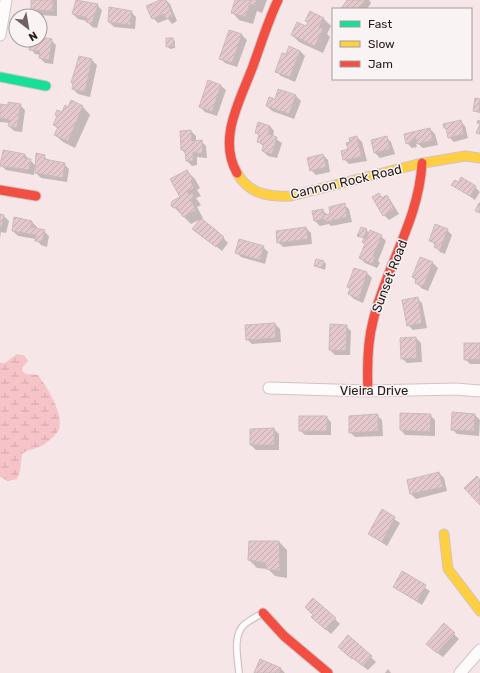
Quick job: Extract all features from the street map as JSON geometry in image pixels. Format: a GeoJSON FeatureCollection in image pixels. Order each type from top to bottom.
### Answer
{"type":"FeatureCollection","features":[{"type":"Feature","properties":{"kind":"street"},"geometry":{"type":"LineString","coordinates":[[0,35],[6,0]]}},
{"type":"Feature","properties":{"kind":"street","name":"Cannon Rock Road"},"geometry":{"type":"LineString","coordinates":[[278,0],[235,111],[229,133],[228,147],[231,164],[242,182],[252,191],[268,197],[291,196],[439,159],[474,156],[480,158]]}},
{"type":"Feature","properties":{"kind":"street"},"geometry":{"type":"LineString","coordinates":[[0,78],[46,86]]}},
{"type":"Feature","properties":{"kind":"street","name":"Sunset Road"},"geometry":{"type":"LineString","coordinates":[[368,391],[367,370],[372,323],[419,195],[422,163]]}},
{"type":"Feature","properties":{"kind":"street"},"geometry":{"type":"LineString","coordinates":[[0,190],[36,196]]}},
{"type":"Feature","properties":{"kind":"street","name":"Vieira Drive"},"geometry":{"type":"LineString","coordinates":[[269,388],[368,391],[480,391]]}},
{"type":"Feature","properties":{"kind":"street"},"geometry":{"type":"LineString","coordinates":[[444,534],[448,569],[480,611]]}},
{"type":"Feature","properties":{"kind":"street"},"geometry":{"type":"LineString","coordinates":[[263,613],[284,636],[328,673]]}},
{"type":"Feature","properties":{"kind":"street"},"geometry":{"type":"LineString","coordinates":[[460,673],[480,650]]}},
{"type":"Feature","properties":{"kind":"lane"},"geometry":{"type":"LineString","coordinates":[[238,673],[238,634],[243,624],[263,613]]}},
{"type":"Feature","properties":{"kind":"green space"},"geometry":{"type":"Polygon","coordinates":[[[17,354],[25,356],[28,361],[22,368],[22,371],[26,374],[38,375],[46,386],[57,408],[60,423],[58,432],[50,440],[42,446],[22,454],[20,471],[17,479],[8,481],[0,477],[0,363],[5,363],[17,354]]]}},
{"type":"Feature","properties":{"kind":"building"},"geometry":{"type":"Polygon","coordinates":[[[31,0],[53,0],[53,11],[48,11],[48,8],[31,8],[31,0]]]}},
{"type":"Feature","properties":{"kind":"building"},"geometry":{"type":"Polygon","coordinates":[[[76,0],[98,4],[92,24],[86,22],[87,18],[72,14],[76,0]]]}},
{"type":"Feature","properties":{"kind":"building"},"geometry":{"type":"Polygon","coordinates":[[[160,0],[166,0],[173,16],[166,19],[164,14],[152,19],[146,6],[160,0]]]}},
{"type":"Feature","properties":{"kind":"building"},"geometry":{"type":"Polygon","coordinates":[[[235,0],[257,0],[255,6],[250,4],[245,17],[231,13],[235,0]]]}},
{"type":"Feature","properties":{"kind":"building"},"geometry":{"type":"Polygon","coordinates":[[[347,0],[365,0],[360,8],[342,8],[347,0]]]}},
{"type":"Feature","properties":{"kind":"building"},"geometry":{"type":"Polygon","coordinates":[[[109,7],[132,11],[130,25],[108,22],[109,7]]]}},
{"type":"Feature","properties":{"kind":"building"},"geometry":{"type":"Polygon","coordinates":[[[310,11],[324,18],[319,27],[323,29],[315,46],[291,35],[297,22],[306,26],[308,22],[305,21],[310,11]]]}},
{"type":"Feature","properties":{"kind":"building"},"geometry":{"type":"Polygon","coordinates":[[[229,30],[242,34],[232,63],[219,59],[229,30]]]}},
{"type":"Feature","properties":{"kind":"building"},"geometry":{"type":"Polygon","coordinates":[[[48,38],[52,39],[49,60],[39,58],[40,51],[29,50],[29,48],[48,48],[48,38]]]}},
{"type":"Feature","properties":{"kind":"building"},"geometry":{"type":"Polygon","coordinates":[[[166,38],[173,38],[174,46],[166,47],[166,38]]]}},
{"type":"Feature","properties":{"kind":"building"},"geometry":{"type":"Polygon","coordinates":[[[289,46],[300,51],[290,77],[275,72],[282,53],[286,54],[289,46]]]}},
{"type":"Feature","properties":{"kind":"building"},"geometry":{"type":"Polygon","coordinates":[[[79,56],[92,59],[85,92],[72,89],[73,83],[71,83],[79,56]]]}},
{"type":"Feature","properties":{"kind":"building"},"geometry":{"type":"Polygon","coordinates":[[[208,80],[221,85],[212,112],[199,107],[208,80]]]}},
{"type":"Feature","properties":{"kind":"building"},"geometry":{"type":"Polygon","coordinates":[[[278,89],[296,95],[289,114],[266,106],[269,97],[275,99],[278,89]]]}},
{"type":"Feature","properties":{"kind":"building"},"geometry":{"type":"Polygon","coordinates":[[[475,98],[480,99],[479,112],[473,111],[475,98]]]}},
{"type":"Feature","properties":{"kind":"building"},"geometry":{"type":"Polygon","coordinates":[[[71,100],[83,106],[68,141],[54,135],[58,127],[53,125],[57,116],[55,115],[57,110],[62,112],[65,105],[68,107],[71,100]]]}},
{"type":"Feature","properties":{"kind":"building"},"geometry":{"type":"Polygon","coordinates":[[[8,102],[21,104],[17,128],[8,126],[10,120],[0,118],[0,104],[8,105],[8,102]]]}},
{"type":"Feature","properties":{"kind":"building"},"geometry":{"type":"Polygon","coordinates":[[[461,120],[464,134],[448,138],[446,128],[444,128],[443,124],[461,120]]]}},
{"type":"Feature","properties":{"kind":"building"},"geometry":{"type":"Polygon","coordinates":[[[258,122],[270,126],[268,134],[277,137],[272,154],[262,151],[264,144],[257,142],[259,134],[255,133],[258,122]]]}},
{"type":"Feature","properties":{"kind":"building"},"geometry":{"type":"Polygon","coordinates":[[[480,124],[480,134],[476,133],[480,124]]]}},
{"type":"Feature","properties":{"kind":"building"},"geometry":{"type":"Polygon","coordinates":[[[430,128],[433,140],[417,144],[416,138],[412,139],[412,142],[406,144],[404,134],[430,128]]]}},
{"type":"Feature","properties":{"kind":"building"},"geometry":{"type":"Polygon","coordinates":[[[191,130],[192,141],[202,140],[203,154],[193,152],[193,161],[186,161],[185,150],[181,150],[180,131],[191,130]]]}},
{"type":"Feature","properties":{"kind":"building"},"geometry":{"type":"Polygon","coordinates":[[[357,136],[362,157],[343,160],[341,151],[348,149],[346,143],[350,142],[349,138],[357,136]]]}},
{"type":"Feature","properties":{"kind":"building"},"geometry":{"type":"Polygon","coordinates":[[[387,136],[390,149],[374,153],[371,140],[387,136]]]}},
{"type":"Feature","properties":{"kind":"building"},"geometry":{"type":"Polygon","coordinates":[[[3,150],[25,154],[24,158],[31,159],[29,170],[0,166],[3,150]]]}},
{"type":"Feature","properties":{"kind":"building"},"geometry":{"type":"Polygon","coordinates":[[[36,153],[45,155],[44,159],[65,163],[63,178],[35,173],[36,153]]]}},
{"type":"Feature","properties":{"kind":"building"},"geometry":{"type":"Polygon","coordinates":[[[323,154],[326,167],[310,171],[307,158],[323,154]]]}},
{"type":"Feature","properties":{"kind":"building"},"geometry":{"type":"Polygon","coordinates":[[[187,170],[193,180],[191,182],[194,188],[187,191],[189,195],[192,193],[195,197],[190,199],[196,210],[183,217],[177,207],[174,208],[171,206],[172,201],[180,197],[170,179],[187,170]]]}},
{"type":"Feature","properties":{"kind":"building"},"geometry":{"type":"Polygon","coordinates":[[[461,177],[476,186],[470,196],[451,185],[455,180],[458,182],[461,177]]]}},
{"type":"Feature","properties":{"kind":"building"},"geometry":{"type":"Polygon","coordinates":[[[379,193],[382,198],[387,195],[394,209],[383,216],[372,197],[379,193]]]}},
{"type":"Feature","properties":{"kind":"building"},"geometry":{"type":"Polygon","coordinates":[[[345,203],[347,217],[325,222],[324,219],[314,221],[312,211],[323,209],[324,215],[330,214],[329,207],[345,203]]]}},
{"type":"Feature","properties":{"kind":"building"},"geometry":{"type":"Polygon","coordinates":[[[480,203],[480,213],[475,211],[480,203]]]}},
{"type":"Feature","properties":{"kind":"building"},"geometry":{"type":"Polygon","coordinates":[[[0,214],[4,215],[1,229],[0,228],[0,214]]]}},
{"type":"Feature","properties":{"kind":"building"},"geometry":{"type":"Polygon","coordinates":[[[14,217],[32,221],[31,227],[45,230],[42,242],[35,241],[36,235],[12,231],[14,217]]]}},
{"type":"Feature","properties":{"kind":"building"},"geometry":{"type":"Polygon","coordinates":[[[201,218],[224,237],[216,247],[192,229],[201,218]]]}},
{"type":"Feature","properties":{"kind":"building"},"geometry":{"type":"Polygon","coordinates":[[[435,224],[448,229],[440,250],[434,247],[436,243],[429,241],[435,224]]]}},
{"type":"Feature","properties":{"kind":"building"},"geometry":{"type":"Polygon","coordinates":[[[306,227],[308,239],[277,243],[276,231],[306,227]]]}},
{"type":"Feature","properties":{"kind":"building"},"geometry":{"type":"Polygon","coordinates":[[[361,227],[367,229],[364,238],[357,236],[361,227]]]}},
{"type":"Feature","properties":{"kind":"building"},"geometry":{"type":"Polygon","coordinates":[[[370,230],[382,235],[373,256],[375,257],[372,264],[359,258],[365,244],[362,242],[364,238],[366,239],[370,230]]]}},
{"type":"Feature","properties":{"kind":"building"},"geometry":{"type":"Polygon","coordinates":[[[239,239],[264,246],[260,260],[235,253],[239,239]]]}},
{"type":"Feature","properties":{"kind":"building"},"geometry":{"type":"Polygon","coordinates":[[[420,257],[433,262],[423,287],[415,283],[416,279],[412,277],[420,257]]]}},
{"type":"Feature","properties":{"kind":"building"},"geometry":{"type":"Polygon","coordinates":[[[316,259],[324,261],[322,268],[314,266],[316,259]]]}},
{"type":"Feature","properties":{"kind":"building"},"geometry":{"type":"Polygon","coordinates":[[[354,268],[367,272],[359,299],[348,294],[350,288],[347,287],[354,268]]]}},
{"type":"Feature","properties":{"kind":"building"},"geometry":{"type":"Polygon","coordinates":[[[418,297],[422,323],[407,326],[402,300],[418,297]]]}},
{"type":"Feature","properties":{"kind":"building"},"geometry":{"type":"Polygon","coordinates":[[[275,323],[276,338],[246,340],[245,325],[275,323]]]}},
{"type":"Feature","properties":{"kind":"building"},"geometry":{"type":"Polygon","coordinates":[[[330,324],[347,325],[346,351],[329,350],[330,324]]]}},
{"type":"Feature","properties":{"kind":"building"},"geometry":{"type":"Polygon","coordinates":[[[416,337],[417,358],[401,359],[400,338],[416,337]]]}},
{"type":"Feature","properties":{"kind":"building"},"geometry":{"type":"Polygon","coordinates":[[[464,343],[480,343],[480,359],[464,360],[464,343]]]}},
{"type":"Feature","properties":{"kind":"building"},"geometry":{"type":"Polygon","coordinates":[[[452,412],[475,414],[474,431],[451,430],[452,412]]]}},
{"type":"Feature","properties":{"kind":"building"},"geometry":{"type":"Polygon","coordinates":[[[400,413],[431,414],[430,432],[400,430],[400,413]]]}},
{"type":"Feature","properties":{"kind":"building"},"geometry":{"type":"Polygon","coordinates":[[[378,414],[378,431],[349,433],[349,416],[378,414]]]}},
{"type":"Feature","properties":{"kind":"building"},"geometry":{"type":"Polygon","coordinates":[[[299,416],[327,416],[327,431],[299,431],[299,416]]]}},
{"type":"Feature","properties":{"kind":"building"},"geometry":{"type":"Polygon","coordinates":[[[274,428],[274,445],[250,445],[250,429],[274,428]]]}},
{"type":"Feature","properties":{"kind":"building"},"geometry":{"type":"Polygon","coordinates":[[[439,472],[443,487],[410,494],[407,480],[439,472]]]}},
{"type":"Feature","properties":{"kind":"building"},"geometry":{"type":"Polygon","coordinates":[[[477,476],[480,480],[480,505],[464,488],[477,476]]]}},
{"type":"Feature","properties":{"kind":"building"},"geometry":{"type":"Polygon","coordinates":[[[382,509],[395,517],[382,542],[368,534],[382,509]]]}},
{"type":"Feature","properties":{"kind":"building"},"geometry":{"type":"Polygon","coordinates":[[[249,541],[279,541],[280,571],[266,569],[266,563],[248,560],[249,541]]]}},
{"type":"Feature","properties":{"kind":"building"},"geometry":{"type":"Polygon","coordinates":[[[402,571],[426,585],[417,601],[393,587],[402,571]]]}},
{"type":"Feature","properties":{"kind":"building"},"geometry":{"type":"Polygon","coordinates":[[[313,598],[336,618],[326,630],[311,617],[313,615],[305,607],[313,598]]]}},
{"type":"Feature","properties":{"kind":"building"},"geometry":{"type":"Polygon","coordinates":[[[444,623],[455,633],[437,653],[426,644],[444,623]]]}},
{"type":"Feature","properties":{"kind":"building"},"geometry":{"type":"Polygon","coordinates":[[[348,635],[372,656],[363,666],[338,647],[348,635]]]}},
{"type":"Feature","properties":{"kind":"building"},"geometry":{"type":"Polygon","coordinates":[[[260,659],[281,668],[279,673],[254,673],[260,659]]]}},
{"type":"Feature","properties":{"kind":"traffic: fast"},"geometry":{"type":"LineString","coordinates":[[0,77],[46,86]]}},
{"type":"Feature","properties":{"kind":"traffic: slow"},"geometry":{"type":"LineString","coordinates":[[237,173],[247,186],[260,193],[275,196],[291,196],[418,164],[465,156],[480,158]]}},
{"type":"Feature","properties":{"kind":"traffic: slow"},"geometry":{"type":"LineString","coordinates":[[444,534],[448,569],[480,611]]}},
{"type":"Feature","properties":{"kind":"traffic: jam"},"geometry":{"type":"LineString","coordinates":[[237,173],[231,160],[229,146],[233,119],[237,105],[278,0]]}},
{"type":"Feature","properties":{"kind":"traffic: jam"},"geometry":{"type":"LineString","coordinates":[[368,391],[368,356],[373,321],[386,281],[409,224],[420,184],[422,163]]}},
{"type":"Feature","properties":{"kind":"traffic: jam"},"geometry":{"type":"LineString","coordinates":[[0,190],[36,196]]}},
{"type":"Feature","properties":{"kind":"traffic: jam"},"geometry":{"type":"LineString","coordinates":[[263,613],[284,636],[328,673]]}}]}
